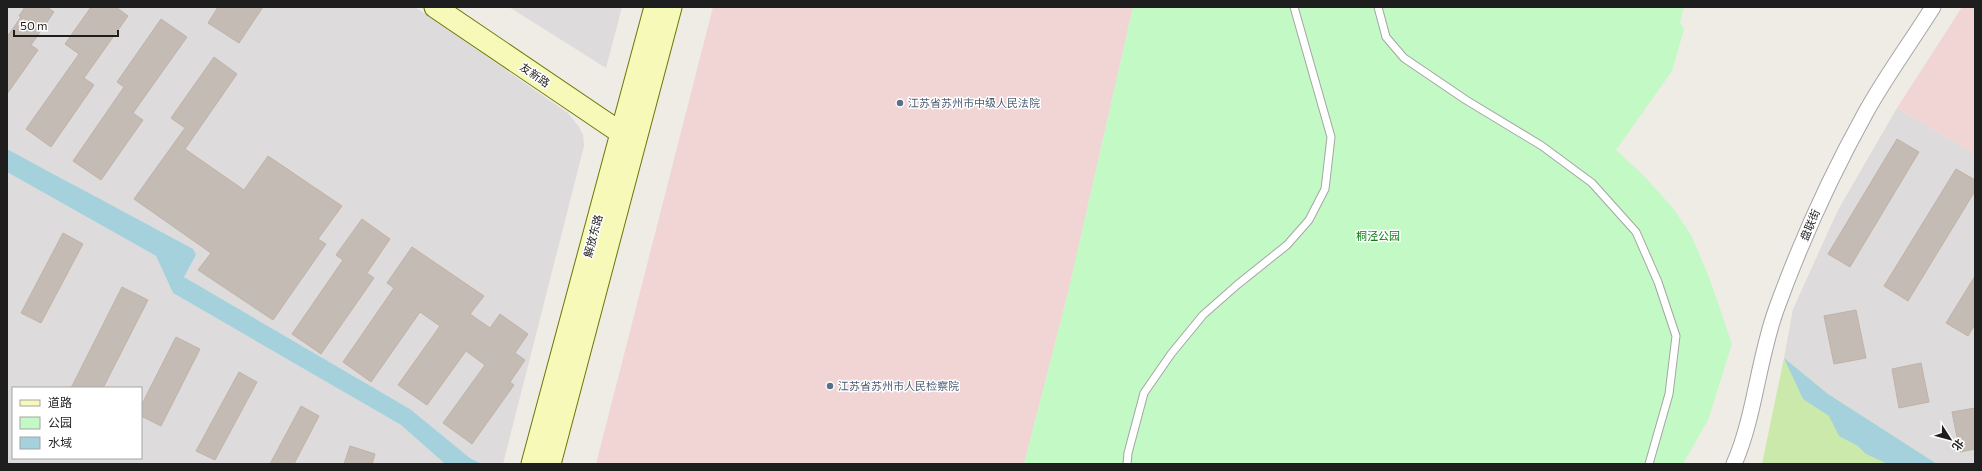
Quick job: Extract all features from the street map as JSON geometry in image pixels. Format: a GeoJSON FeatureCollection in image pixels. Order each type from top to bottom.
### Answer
{"type":"FeatureCollection","features":[{"type":"Feature","properties":{"kind":"main road","name":"友新路"},"geometry":{"type":"LineString","coordinates":[[436,7],[631,128]]}},
{"type":"Feature","properties":{"kind":"main road","name":"友新路"},"geometry":{"type":"LineString","coordinates":[[461,7],[631,128]]}},
{"type":"Feature","properties":{"kind":"main road","name":"解放东路"},"geometry":{"type":"LineString","coordinates":[[550,464],[631,128],[655,7]]}},
{"type":"Feature","properties":{"kind":"main road","name":"解放东路"},"geometry":{"type":"LineString","coordinates":[[532,464],[631,128],[671,7]]}},
{"type":"Feature","properties":{"kind":"street","name":"盘联街"},"geometry":{"type":"LineString","coordinates":[[1734,464],[1742,446],[1760,364],[1776,311],[1811,220],[1867,111],[1933,7]]}},
{"type":"Feature","properties":{"kind":"lane"},"geometry":{"type":"LineString","coordinates":[[1127,464],[1128,453],[1144,393],[1171,354],[1203,316],[1237,285],[1287,245],[1309,220],[1325,189],[1331,137],[1294,7]]}},
{"type":"Feature","properties":{"kind":"lane"},"geometry":{"type":"LineString","coordinates":[[1378,7],[1386,36],[1404,58],[1466,100],[1542,146],[1592,183],[1636,232],[1658,282],[1676,336],[1669,394],[1649,464]]}},
{"type":"Feature","properties":{"kind":"shaded area"},"geometry":{"type":"Polygon","coordinates":[[[8,7],[415,7],[568,113],[579,127],[583,135],[584,146],[503,464],[482,464],[470,458],[410,409],[184,277],[196,255],[69,182],[7,149],[8,7]]]}},
{"type":"Feature","properties":{"kind":"shaded area"},"geometry":{"type":"Polygon","coordinates":[[[509,7],[622,7],[606,68],[509,7]]]}},
{"type":"Feature","properties":{"kind":"shaded area"},"geometry":{"type":"Polygon","coordinates":[[[713,7],[1133,7],[1068,293],[1024,464],[596,464],[713,7]]]}},
{"type":"Feature","properties":{"kind":"shaded area"},"geometry":{"type":"Polygon","coordinates":[[[1962,7],[1975,7],[1975,154],[1897,108],[1962,7]]]}},
{"type":"Feature","properties":{"kind":"shaded area"},"geometry":{"type":"Polygon","coordinates":[[[1897,108],[1975,154],[1975,464],[1937,464],[1828,394],[1784,358],[1793,309],[1838,210],[1897,108]]]}},
{"type":"Feature","properties":{"kind":"shaded area"},"geometry":{"type":"Polygon","coordinates":[[[7,172],[156,256],[173,293],[401,425],[445,464],[7,464],[7,172]]]}},
{"type":"Feature","properties":{"kind":"green space","name":"桐泾公园"},"geometry":{"type":"Polygon","coordinates":[[[1133,7],[1684,7],[1680,22],[1684,29],[1672,71],[1616,150],[1643,175],[1673,208],[1691,235],[1709,277],[1732,344],[1708,420],[1683,464],[1024,464],[1068,293],[1133,7]]]}},
{"type":"Feature","properties":{"kind":"green space"},"geometry":{"type":"Polygon","coordinates":[[[1784,358],[1828,394],[1937,464],[1762,464],[1784,358]]]}},
{"type":"Feature","properties":{"kind":"water"},"geometry":{"type":"Polygon","coordinates":[[[7,149],[193,249],[196,255],[184,277],[410,409],[470,458],[482,464],[445,464],[401,425],[173,293],[156,256],[7,172],[7,149]]]}},
{"type":"Feature","properties":{"kind":"water"},"geometry":{"type":"Polygon","coordinates":[[[1784,358],[1828,394],[1937,464],[1888,464],[1866,454],[1858,446],[1839,436],[1829,416],[1803,399],[1784,358]]]}},
{"type":"Feature","properties":{"kind":"building"},"geometry":{"type":"Polygon","coordinates":[[[25,7],[47,7],[54,12],[31,45],[38,50],[7,94],[7,37],[21,17],[19,16],[25,7]]]}},
{"type":"Feature","properties":{"kind":"building"},"geometry":{"type":"Polygon","coordinates":[[[91,7],[116,7],[128,16],[84,78],[94,85],[51,147],[26,129],[79,54],[65,44],[91,7]]]}},
{"type":"Feature","properties":{"kind":"building"},"geometry":{"type":"Polygon","coordinates":[[[218,7],[263,7],[239,43],[208,23],[218,7]]]}},
{"type":"Feature","properties":{"kind":"building"},"geometry":{"type":"Polygon","coordinates":[[[161,19],[187,37],[133,113],[143,120],[101,180],[73,161],[124,87],[117,82],[161,19]]]}},
{"type":"Feature","properties":{"kind":"building"},"geometry":{"type":"Polygon","coordinates":[[[214,57],[237,74],[185,149],[244,190],[268,156],[342,206],[318,239],[326,244],[273,320],[198,270],[211,253],[134,199],[185,128],[171,118],[214,57]]]}},
{"type":"Feature","properties":{"kind":"building"},"geometry":{"type":"Polygon","coordinates":[[[1897,139],[1919,152],[1850,267],[1828,254],[1897,139]]]}},
{"type":"Feature","properties":{"kind":"building"},"geometry":{"type":"Polygon","coordinates":[[[1956,169],[1975,180],[1975,191],[1908,301],[1884,286],[1956,169]]]}},
{"type":"Feature","properties":{"kind":"building"},"geometry":{"type":"Polygon","coordinates":[[[362,219],[390,239],[367,273],[374,278],[321,354],[292,334],[343,260],[336,255],[362,219]]]}},
{"type":"Feature","properties":{"kind":"building"},"geometry":{"type":"Polygon","coordinates":[[[63,233],[83,244],[41,323],[21,313],[63,233]]]}},
{"type":"Feature","properties":{"kind":"building"},"geometry":{"type":"Polygon","coordinates":[[[412,247],[484,296],[470,314],[490,328],[500,314],[528,334],[515,353],[525,360],[510,382],[514,385],[472,444],[443,423],[485,365],[466,351],[427,405],[398,385],[440,326],[420,312],[371,382],[343,362],[394,288],[387,283],[412,247]]]}},
{"type":"Feature","properties":{"kind":"building"},"geometry":{"type":"Polygon","coordinates":[[[1975,276],[1975,324],[1968,336],[1946,323],[1975,276]]]}},
{"type":"Feature","properties":{"kind":"building"},"geometry":{"type":"Polygon","coordinates":[[[122,287],[148,300],[104,387],[72,387],[122,287]]]}},
{"type":"Feature","properties":{"kind":"building"},"geometry":{"type":"Polygon","coordinates":[[[1856,310],[1866,358],[1834,364],[1824,316],[1856,310]]]}},
{"type":"Feature","properties":{"kind":"building"},"geometry":{"type":"Polygon","coordinates":[[[176,337],[200,349],[161,426],[142,416],[142,404],[176,337]]]}},
{"type":"Feature","properties":{"kind":"building"},"geometry":{"type":"Polygon","coordinates":[[[1921,363],[1929,402],[1899,408],[1892,369],[1921,363]]]}},
{"type":"Feature","properties":{"kind":"building"},"geometry":{"type":"Polygon","coordinates":[[[239,372],[257,382],[215,460],[196,451],[239,372]]]}},
{"type":"Feature","properties":{"kind":"building"},"geometry":{"type":"Polygon","coordinates":[[[301,406],[319,416],[294,464],[270,464],[301,406]]]}},
{"type":"Feature","properties":{"kind":"building"},"geometry":{"type":"Polygon","coordinates":[[[1975,408],[1975,449],[1960,452],[1952,412],[1975,408]]]}},
{"type":"Feature","properties":{"kind":"building"},"geometry":{"type":"Polygon","coordinates":[[[350,446],[375,454],[372,464],[344,464],[350,446]]]}},
{"type":"Feature","properties":{"kind":"place","name":"江苏省苏州市中级人民法院"},"geometry":{"type":"Point","coordinates":[900,103]}},
{"type":"Feature","properties":{"kind":"place","name":"江苏省苏州市人民检察院"},"geometry":{"type":"Point","coordinates":[830,386]}}]}
